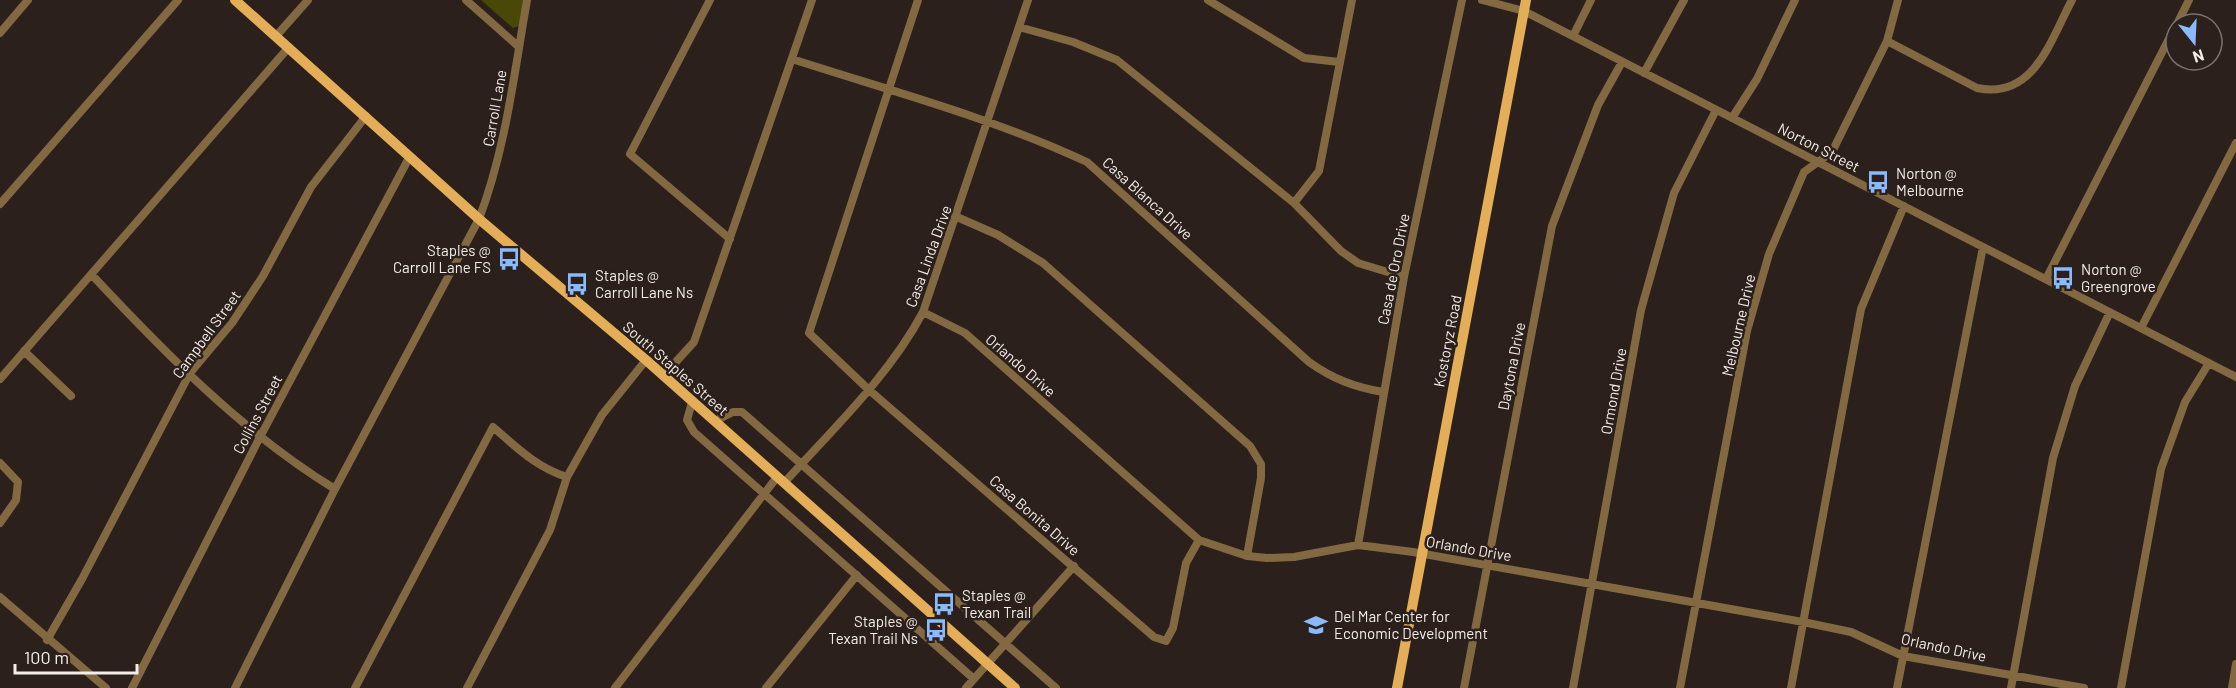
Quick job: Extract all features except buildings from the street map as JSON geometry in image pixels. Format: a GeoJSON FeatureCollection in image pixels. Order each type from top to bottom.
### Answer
{"type":"FeatureCollection","features":[{"type":"Feature","properties":{"kind":"main road","name":"South Staples Street"},"geometry":{"type":"LineString","coordinates":[[236,0],[479,219],[646,360],[1015,688]]}},
{"type":"Feature","properties":{"kind":"main road","name":"Kostoryz Road"},"geometry":{"type":"LineString","coordinates":[[1397,688],[1525,6]]}},
{"type":"Feature","properties":{"kind":"street"},"geometry":{"type":"LineString","coordinates":[[0,33],[28,0]]}},
{"type":"Feature","properties":{"kind":"street"},"geometry":{"type":"LineString","coordinates":[[0,204],[178,0]]}},
{"type":"Feature","properties":{"kind":"street"},"geometry":{"type":"LineString","coordinates":[[277,35],[308,0]]}},
{"type":"Feature","properties":{"kind":"street"},"geometry":{"type":"LineString","coordinates":[[466,0],[519,47]]}},
{"type":"Feature","properties":{"kind":"street","name":"Carroll Lane"},"geometry":{"type":"LineString","coordinates":[[235,688],[335,489],[479,219],[494,179],[502,148],[527,0]]}},
{"type":"Feature","properties":{"kind":"street"},"geometry":{"type":"LineString","coordinates":[[710,0],[630,154],[730,239]]}},
{"type":"Feature","properties":{"kind":"street"},"geometry":{"type":"LineString","coordinates":[[663,376],[694,342],[812,0]]}},
{"type":"Feature","properties":{"kind":"street"},"geometry":{"type":"LineString","coordinates":[[887,90],[918,0]]}},
{"type":"Feature","properties":{"kind":"street","name":"Casa Linda Drive"},"geometry":{"type":"LineString","coordinates":[[615,688],[764,493],[801,464],[909,340],[923,312],[957,217],[1028,0]]}},
{"type":"Feature","properties":{"kind":"street"},"geometry":{"type":"LineString","coordinates":[[1208,0],[1304,58],[1339,62]]}},
{"type":"Feature","properties":{"kind":"street"},"geometry":{"type":"LineString","coordinates":[[1294,203],[1319,171],[1352,0]]}},
{"type":"Feature","properties":{"kind":"street","name":"Casa de Oro Drive"},"geometry":{"type":"LineString","coordinates":[[1358,545],[1404,278],[1462,0]]}},
{"type":"Feature","properties":{"kind":"street","name":"Norton Street"},"geometry":{"type":"LineString","coordinates":[[1482,0],[1525,6],[1573,36],[1622,62],[2236,377]]}},
{"type":"Feature","properties":{"kind":"street"},"geometry":{"type":"LineString","coordinates":[[1573,36],[1591,0]]}},
{"type":"Feature","properties":{"kind":"street"},"geometry":{"type":"LineString","coordinates":[[1644,73],[1684,0]]}},
{"type":"Feature","properties":{"kind":"street"},"geometry":{"type":"LineString","coordinates":[[1732,118],[1757,79],[1795,0]]}},
{"type":"Feature","properties":{"kind":"street","name":"Melbourne Drive"},"geometry":{"type":"LineString","coordinates":[[1680,688],[1748,331],[1769,254],[1804,172],[1816,161],[1832,152],[1887,41],[1898,0]]}},
{"type":"Feature","properties":{"kind":"street"},"geometry":{"type":"LineString","coordinates":[[1887,41],[1977,88],[1994,92],[2024,80],[2038,64],[2072,0]]}},
{"type":"Feature","properties":{"kind":"street"},"geometry":{"type":"LineString","coordinates":[[1019,27],[1073,42],[1117,60],[1294,203],[1341,251],[1358,263],[1404,278]]}},
{"type":"Feature","properties":{"kind":"street"},"geometry":{"type":"LineString","coordinates":[[0,379],[289,47]]}},
{"type":"Feature","properties":{"kind":"street"},"geometry":{"type":"LineString","coordinates":[[2046,279],[2164,48]]}},
{"type":"Feature","properties":{"kind":"street","name":"Casa Blanca Drive"},"geometry":{"type":"LineString","coordinates":[[792,59],[988,121],[1046,143],[1087,162],[1309,362],[1331,378],[1353,386],[1383,392]]}},
{"type":"Feature","properties":{"kind":"street","name":"Daytona Drive"},"geometry":{"type":"LineString","coordinates":[[1464,688],[1552,226],[1598,105],[1622,62]]}},
{"type":"Feature","properties":{"kind":"street","name":"Casa Bonita Drive"},"geometry":{"type":"LineString","coordinates":[[887,90],[809,333],[868,389],[1154,637],[1166,641],[1173,628],[1186,562],[1199,540]]}},
{"type":"Feature","properties":{"kind":"street","name":"Ormond Drive"},"geometry":{"type":"LineString","coordinates":[[1573,688],[1641,310],[1655,253],[1674,193],[1716,110]]}},
{"type":"Feature","properties":{"kind":"street","name":"Campbell Street"},"geometry":{"type":"LineString","coordinates":[[47,640],[82,579],[190,373],[232,323],[262,276],[311,187],[366,116]]}},
{"type":"Feature","properties":{"kind":"street"},"geometry":{"type":"LineString","coordinates":[[2141,328],[2236,143]]}},
{"type":"Feature","properties":{"kind":"street","name":"Collins Street"},"geometry":{"type":"LineString","coordinates":[[132,688],[260,437],[410,156]]}},
{"type":"Feature","properties":{"kind":"street"},"geometry":{"type":"LineString","coordinates":[[1791,688],[1861,309],[1904,206]]}},
{"type":"Feature","properties":{"kind":"street"},"geometry":{"type":"LineString","coordinates":[[957,217],[999,235],[1043,264],[1250,446],[1261,464],[1261,478],[1247,556]]}},
{"type":"Feature","properties":{"kind":"street"},"geometry":{"type":"LineString","coordinates":[[1897,688],[1983,247]]}},
{"type":"Feature","properties":{"kind":"street"},"geometry":{"type":"LineString","coordinates":[[92,275],[156,344],[260,437],[294,464],[335,489]]}},
{"type":"Feature","properties":{"kind":"street","name":"Orlando Drive"},"geometry":{"type":"LineString","coordinates":[[923,312],[964,333],[1199,540],[1247,556],[1294,556],[1358,545],[1486,564],[1803,622],[1851,632],[1903,656],[2084,688]]}},
{"type":"Feature","properties":{"kind":"street"},"geometry":{"type":"LineString","coordinates":[[2011,688],[2053,458],[2075,386],[2110,312]]}},
{"type":"Feature","properties":{"kind":"street"},"geometry":{"type":"LineString","coordinates":[[24,351],[71,396]]}},
{"type":"Feature","properties":{"kind":"street"},"geometry":{"type":"LineString","coordinates":[[467,688],[550,530],[567,477],[602,415],[646,360]]}},
{"type":"Feature","properties":{"kind":"street"},"geometry":{"type":"LineString","coordinates":[[2121,688],[2161,469],[2185,402],[2209,363]]}},
{"type":"Feature","properties":{"kind":"street"},"geometry":{"type":"LineString","coordinates":[[692,402],[687,420],[694,432],[974,679]]}},
{"type":"Feature","properties":{"kind":"street"},"geometry":{"type":"LineString","coordinates":[[714,422],[733,412],[742,412],[1056,688]]}},
{"type":"Feature","properties":{"kind":"street"},"geometry":{"type":"LineString","coordinates":[[356,688],[493,427],[522,453],[549,471],[567,477]]}},
{"type":"Feature","properties":{"kind":"street"},"geometry":{"type":"LineString","coordinates":[[0,463],[18,482],[16,500],[0,523]]}},
{"type":"Feature","properties":{"kind":"street"},"geometry":{"type":"LineString","coordinates":[[966,688],[1074,566]]}},
{"type":"Feature","properties":{"kind":"street"},"geometry":{"type":"LineString","coordinates":[[766,688],[857,575]]}},
{"type":"Feature","properties":{"kind":"street"},"geometry":{"type":"LineString","coordinates":[[0,597],[47,640],[106,688]]}},
{"type":"Feature","properties":{"kind":"street"},"geometry":{"type":"LineString","coordinates":[[2232,688],[2236,664]]}},
{"type":"Feature","properties":{"kind":"shaded area"},"geometry":{"type":"Polygon","coordinates":[[[481,0],[523,0],[519,26],[513,28],[481,0]]]}},
{"type":"Feature","properties":{"kind":"place","name":"Norton @ Melbourne"},"geometry":{"type":"Point","coordinates":[1878,182]}},
{"type":"Feature","properties":{"kind":"place","name":"Staples @ Carroll Lane FS"},"geometry":{"type":"Point","coordinates":[509,259]}},
{"type":"Feature","properties":{"kind":"place","name":"Norton @ Greengrove"},"geometry":{"type":"Point","coordinates":[2063,278]}},
{"type":"Feature","properties":{"kind":"place","name":"Staples @ Carroll Lane Ns"},"geometry":{"type":"Point","coordinates":[577,284]}},
{"type":"Feature","properties":{"kind":"place","name":"Staples @ Texan Trail"},"geometry":{"type":"Point","coordinates":[944,604]}},
{"type":"Feature","properties":{"kind":"place","name":"Del Mar Center for Economic Development"},"geometry":{"type":"Point","coordinates":[1316,625]}},
{"type":"Feature","properties":{"kind":"place","name":"Staples @ Texan Trail Ns"},"geometry":{"type":"Point","coordinates":[936,630]}}]}
